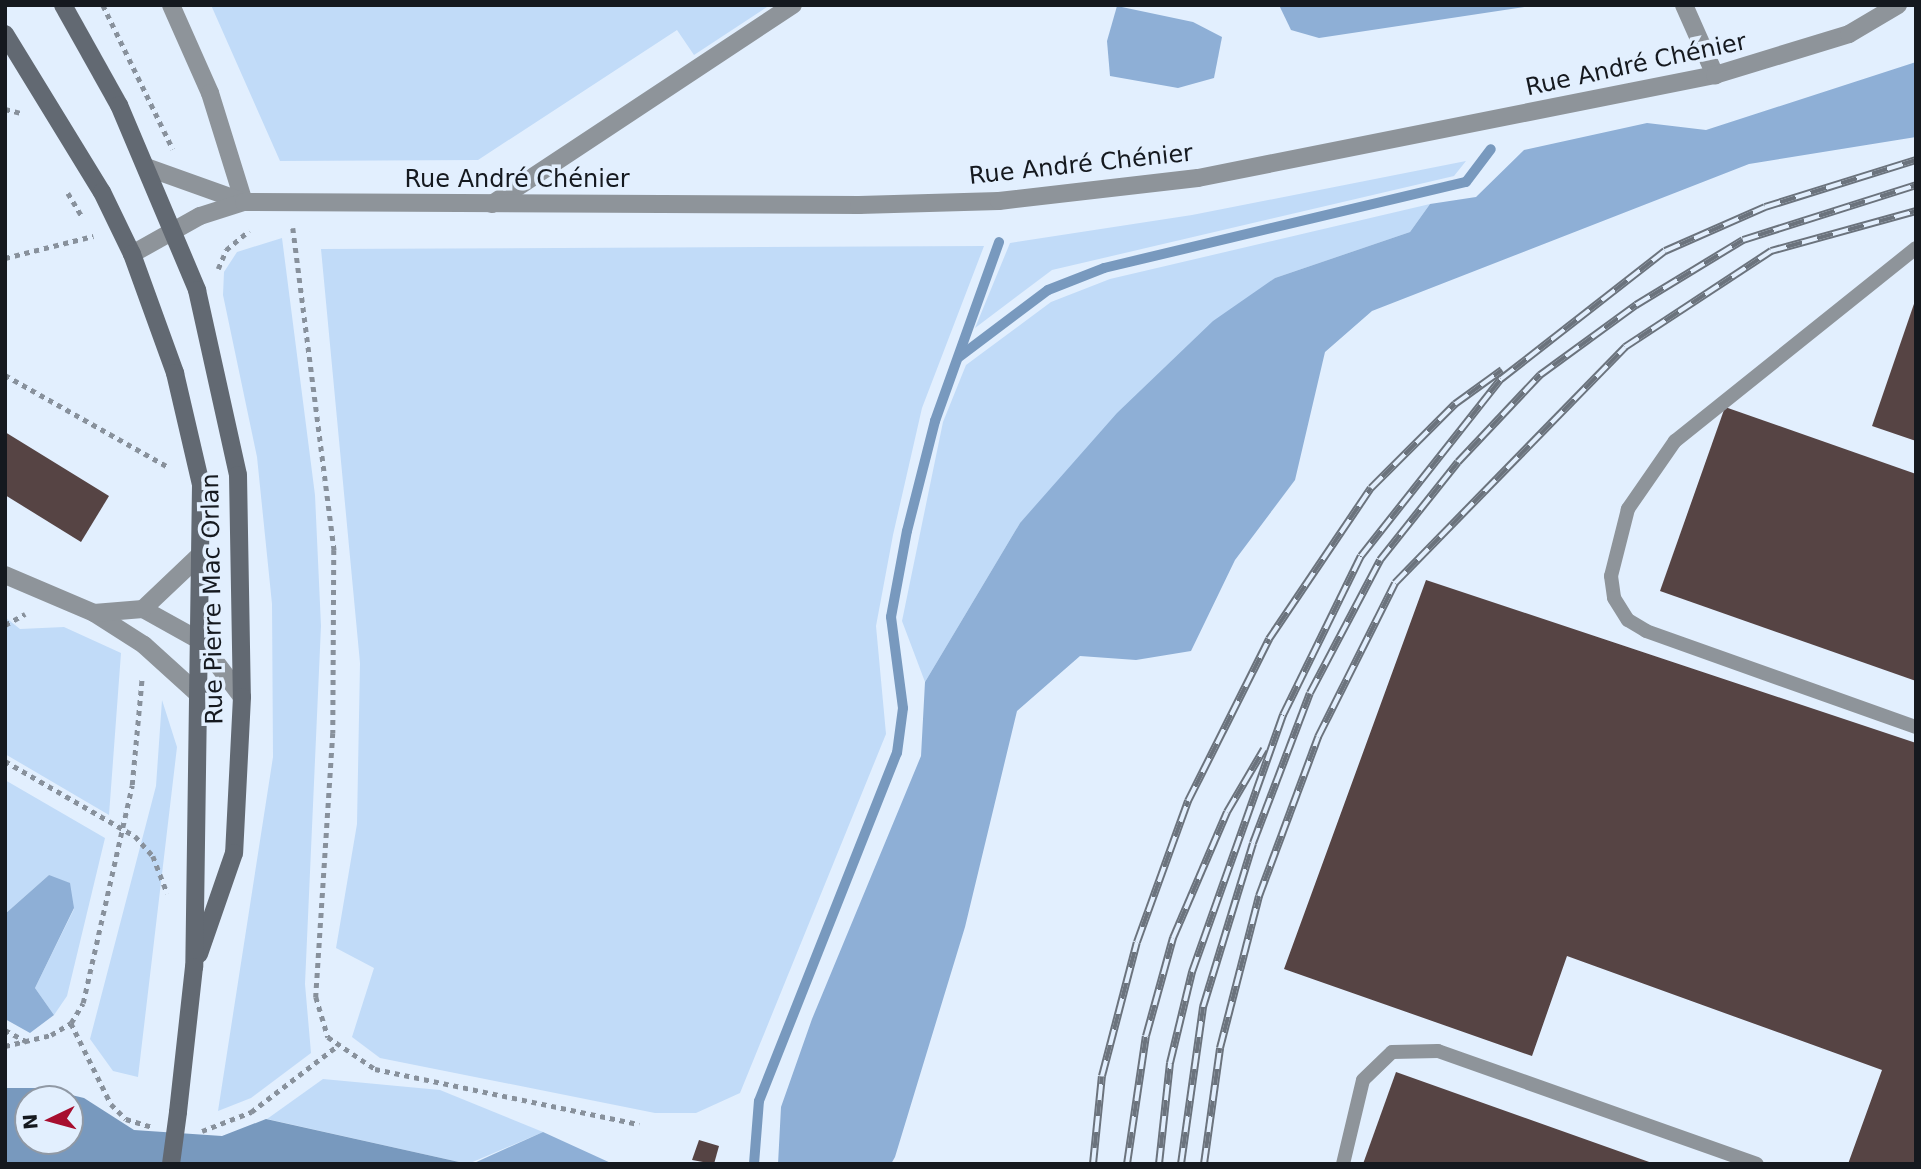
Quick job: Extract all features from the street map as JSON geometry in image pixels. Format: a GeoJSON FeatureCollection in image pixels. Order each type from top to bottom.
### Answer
{"type":"FeatureCollection","features":[{"type":"Feature","properties":{"kind":"main road","name":"Rue Pierre Mac Orlan"},"geometry":{"type":"LineString","coordinates":[[63,5],[146,167],[174,229],[197,290],[238,475],[242,697],[234,853],[194,967]]}},
{"type":"Feature","properties":{"kind":"main road","name":"Rue Pierre Mac Orlan"},"geometry":{"type":"LineString","coordinates":[[5,34],[102,192],[132,254],[175,373],[201,485],[194,967],[171,1164]]}},
{"type":"Feature","properties":{"kind":"street"},"geometry":{"type":"LineString","coordinates":[[171,5],[210,93],[244,202]]}},
{"type":"Feature","properties":{"kind":"street"},"geometry":{"type":"LineString","coordinates":[[492,204],[793,5]]}},
{"type":"Feature","properties":{"kind":"street"},"geometry":{"type":"LineString","coordinates":[[1685,5],[1715,75]]}},
{"type":"Feature","properties":{"kind":"street","name":"Rue André Chénier"},"geometry":{"type":"LineString","coordinates":[[146,167],[244,202],[859,205],[1083,193],[1198,178],[1715,75],[1849,34],[1898,5]]}},
{"type":"Feature","properties":{"kind":"street","name":"Rue André Chénier"},"geometry":{"type":"LineString","coordinates":[[132,254],[174,229],[244,202]]}},
{"type":"Feature","properties":{"kind":"street"},"geometry":{"type":"LineString","coordinates":[[143,609],[200,555]]}},
{"type":"Feature","properties":{"kind":"street"},"geometry":{"type":"LineString","coordinates":[[5,575],[93,613],[144,645],[198,694]]}},
{"type":"Feature","properties":{"kind":"street"},"geometry":{"type":"LineString","coordinates":[[93,613],[143,609],[199,640],[242,697]]}},
{"type":"Feature","properties":{"kind":"lane"},"geometry":{"type":"LineString","coordinates":[[1916,248],[1675,441],[1628,509],[1611,576],[1614,598],[1628,620],[1646,631],[1916,727]]}},
{"type":"Feature","properties":{"kind":"lane"},"geometry":{"type":"LineString","coordinates":[[1342,1164],[1363,1080],[1392,1052],[1438,1051],[1757,1164]]}},
{"type":"Feature","properties":{"kind":"path"},"geometry":{"type":"LineString","coordinates":[[103,5],[186,181]]}},
{"type":"Feature","properties":{"kind":"path"},"geometry":{"type":"LineString","coordinates":[[283,225],[293,225],[334,550],[333,721],[316,997],[328,1037],[374,1069],[639,1124]]}},
{"type":"Feature","properties":{"kind":"path"},"geometry":{"type":"LineString","coordinates":[[215,260],[218,271],[235,239],[256,228]]}},
{"type":"Feature","properties":{"kind":"path"},"geometry":{"type":"LineString","coordinates":[[5,258],[93,236]]}},
{"type":"Feature","properties":{"kind":"path"},"geometry":{"type":"LineString","coordinates":[[5,375],[201,485]]}},
{"type":"Feature","properties":{"kind":"path"},"geometry":{"type":"LineString","coordinates":[[5,1046],[29,1044],[71,1023],[83,1003],[138,755],[144,645]]}},
{"type":"Feature","properties":{"kind":"path"},"geometry":{"type":"LineString","coordinates":[[5,761],[122,829],[153,856],[171,905]]}},
{"type":"Feature","properties":{"kind":"path"},"geometry":{"type":"LineString","coordinates":[[5,1030],[29,1044]]}},
{"type":"Feature","properties":{"kind":"shaded area"},"geometry":{"type":"Polygon","coordinates":[[[211,5],[770,5],[694,55],[677,30],[478,160],[280,161],[211,5]]]}},
{"type":"Feature","properties":{"kind":"shaded area"},"geometry":{"type":"Polygon","coordinates":[[[1279,5],[1537,5],[1319,38],[1291,30],[1279,5]]]}},
{"type":"Feature","properties":{"kind":"shaded area"},"geometry":{"type":"Polygon","coordinates":[[[1117,6],[1193,22],[1222,37],[1214,78],[1178,88],[1110,76],[1107,41],[1117,6]]]}},
{"type":"Feature","properties":{"kind":"shaded area"},"geometry":{"type":"Polygon","coordinates":[[[1916,62],[1916,137],[1749,164],[1372,311],[1325,352],[1295,480],[1235,560],[1191,651],[1136,660],[1080,656],[1017,711],[965,927],[891,1164],[778,1164],[781,1107],[812,1019],[921,756],[925,682],[1020,523],[1117,413],[1213,321],[1275,278],[1410,232],[1430,204],[1476,197],[1524,150],[1647,123],[1706,130],[1916,62]]]}},
{"type":"Feature","properties":{"kind":"shaded area"},"geometry":{"type":"Polygon","coordinates":[[[1466,161],[1454,176],[1052,270],[975,328],[1010,243],[1192,215],[1466,161]]]}},
{"type":"Feature","properties":{"kind":"shaded area"},"geometry":{"type":"Polygon","coordinates":[[[1430,204],[1410,232],[1275,278],[1020,523],[925,682],[902,621],[943,422],[966,365],[1051,302],[1110,279],[1430,204]]]}},
{"type":"Feature","properties":{"kind":"shaded area"},"geometry":{"type":"Polygon","coordinates":[[[282,238],[315,495],[321,626],[305,984],[311,1053],[251,1098],[218,1111],[273,757],[272,604],[257,457],[223,295],[224,272],[237,252],[282,238]]]}},
{"type":"Feature","properties":{"kind":"shaded area"},"geometry":{"type":"Polygon","coordinates":[[[984,246],[922,408],[893,535],[876,626],[886,734],[740,1093],[696,1113],[655,1113],[380,1058],[352,1037],[374,968],[336,948],[357,824],[360,663],[321,249],[984,246]]]}},
{"type":"Feature","properties":{"kind":"shaded area"},"geometry":{"type":"Polygon","coordinates":[[[5,617],[20,629],[64,627],[121,653],[109,815],[5,754],[5,617]]]}},
{"type":"Feature","properties":{"kind":"shaded area"},"geometry":{"type":"Polygon","coordinates":[[[162,700],[177,747],[138,1077],[113,1071],[90,1039],[156,786],[162,700]]]}},
{"type":"Feature","properties":{"kind":"shaded area"},"geometry":{"type":"Polygon","coordinates":[[[5,780],[105,838],[67,996],[54,1015],[35,988],[74,909],[49,875],[5,914],[5,780]]]}},
{"type":"Feature","properties":{"kind":"shaded area"},"geometry":{"type":"Polygon","coordinates":[[[49,875],[70,883],[74,908],[35,988],[54,1015],[30,1033],[5,1019],[5,914],[49,875]]]}},
{"type":"Feature","properties":{"kind":"shaded area"},"geometry":{"type":"Polygon","coordinates":[[[323,1079],[440,1090],[543,1132],[468,1164],[267,1119],[323,1079]]]}},
{"type":"Feature","properties":{"kind":"shaded area"},"geometry":{"type":"Polygon","coordinates":[[[5,1088],[14,1088],[14,1155],[84,1155],[84,1098],[134,1130],[222,1136],[266,1119],[468,1164],[5,1164],[5,1088]]]}},
{"type":"Feature","properties":{"kind":"shaded area"},"geometry":{"type":"Polygon","coordinates":[[[543,1132],[613,1164],[472,1164],[543,1132]]]}},
{"type":"Feature","properties":{"kind":"building"},"geometry":{"type":"Polygon","coordinates":[[[1916,301],[1916,441],[1872,426],[1916,301]]]}},
{"type":"Feature","properties":{"kind":"building"},"geometry":{"type":"Polygon","coordinates":[[[1725,407],[1916,474],[1916,681],[1660,591],[1725,407]]]}},
{"type":"Feature","properties":{"kind":"building"},"geometry":{"type":"Polygon","coordinates":[[[5,432],[109,496],[81,542],[5,495],[5,432]]]}},
{"type":"Feature","properties":{"kind":"building"},"geometry":{"type":"Polygon","coordinates":[[[1426,580],[1916,743],[1916,1164],[1848,1164],[1882,1070],[1567,956],[1532,1056],[1284,969],[1426,580]]]}},
{"type":"Feature","properties":{"kind":"building"},"geometry":{"type":"Polygon","coordinates":[[[1396,1072],[1652,1163],[1652,1164],[1363,1164],[1396,1072]]]}},
{"type":"Feature","properties":{"kind":"building"},"geometry":{"type":"Polygon","coordinates":[[[699,1140],[719,1146],[714,1164],[692,1160],[699,1140]]]}},
{"type":"Feature","properties":{"kind":"waterway"},"geometry":{"type":"LineString","coordinates":[[959,357],[1048,290],[1104,268],[1466,182],[1491,149]]}},
{"type":"Feature","properties":{"kind":"waterway"},"geometry":{"type":"LineString","coordinates":[[754,1164],[759,1101],[897,753],[903,708],[891,617],[907,531],[935,421],[999,242]]}},
{"type":"Feature","properties":{"kind":"railway"},"geometry":{"type":"LineString","coordinates":[[1159,1164],[1170,1063],[1192,972],[1283,715],[1361,556],[1501,379],[1665,251],[1765,207],[1916,160]]}},
{"type":"Feature","properties":{"kind":"railway"},"geometry":{"type":"LineString","coordinates":[[1181,1164],[1203,1007],[1253,843],[1310,693],[1380,560],[1458,462],[1540,375],[1636,305],[1743,240],[1916,185]]}},
{"type":"Feature","properties":{"kind":"railway"},"geometry":{"type":"LineString","coordinates":[[1204,1164],[1220,1048],[1259,896],[1318,737],[1395,583],[1625,347],[1771,251],[1916,211]]}},
{"type":"Feature","properties":{"kind":"railway"},"geometry":{"type":"LineString","coordinates":[[1093,1164],[1102,1076],[1137,942],[1188,801],[1269,639],[1371,488],[1455,404],[1502,370]]}},
{"type":"Feature","properties":{"kind":"railway"},"geometry":{"type":"LineString","coordinates":[[1127,1164],[1146,1036],[1173,938],[1227,812],[1264,749]]}}]}
